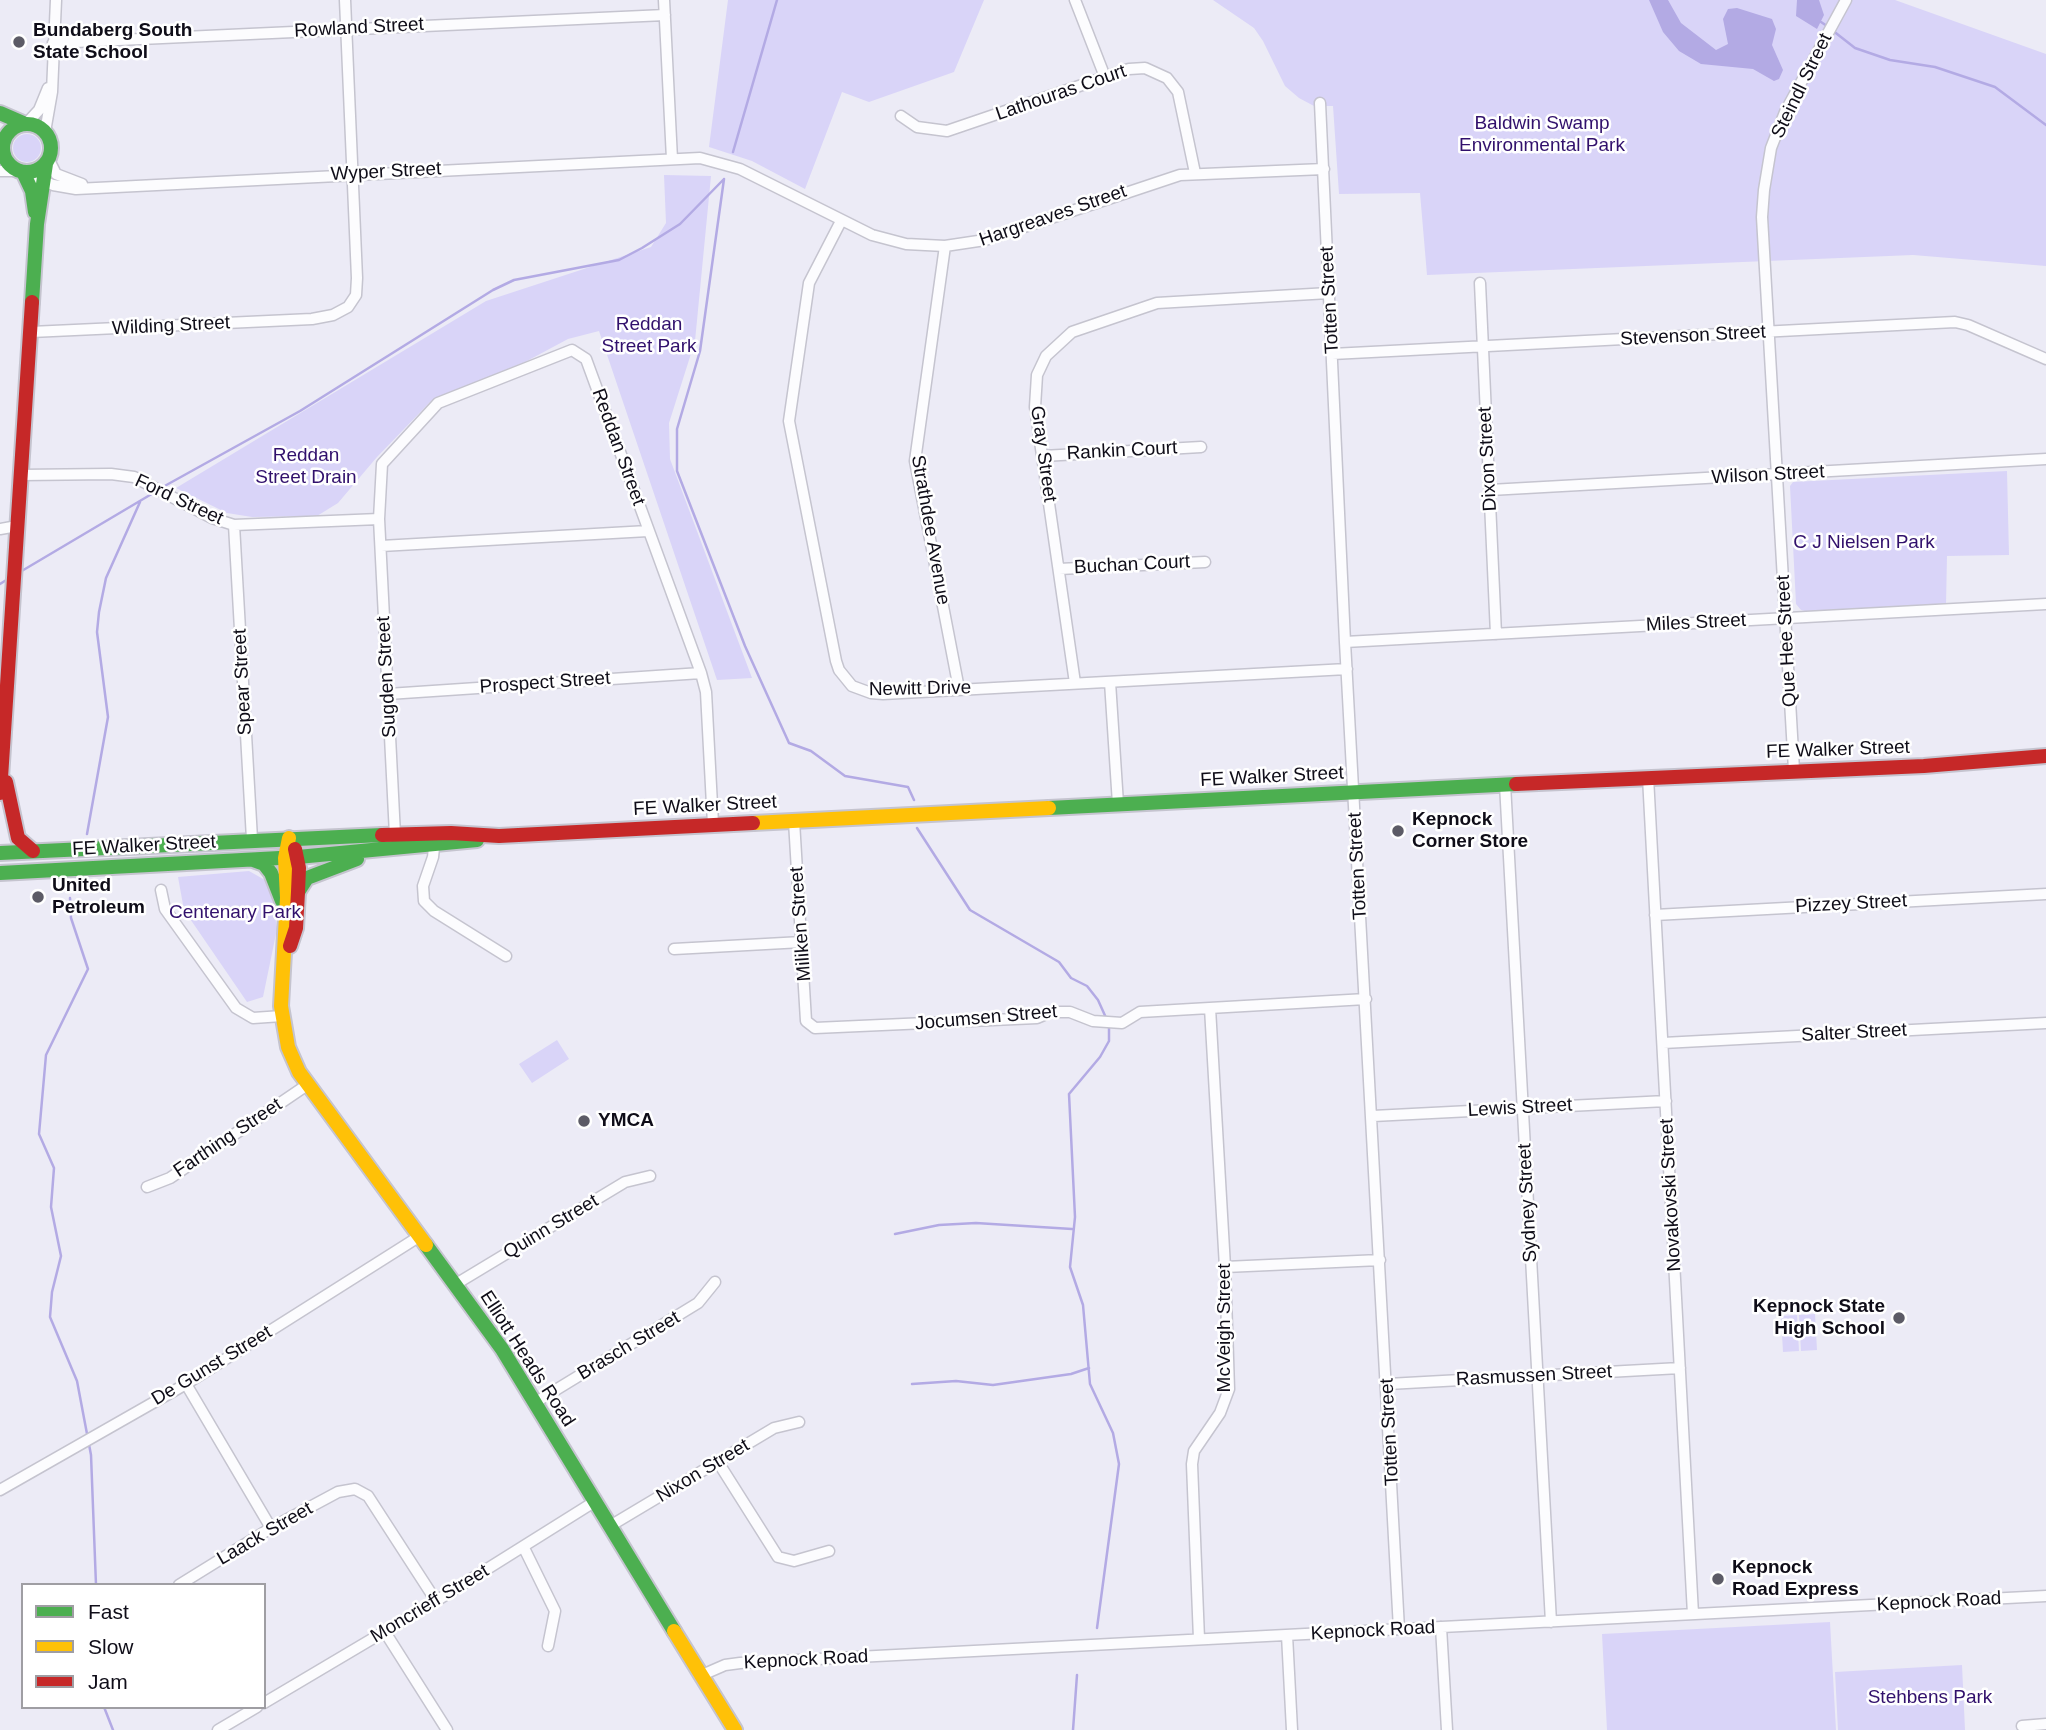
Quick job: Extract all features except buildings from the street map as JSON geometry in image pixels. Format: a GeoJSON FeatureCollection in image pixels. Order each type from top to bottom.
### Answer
{"type":"FeatureCollection","features":[{"type":"Feature","properties":{"kind":"main road"},"geometry":{"type":"LineString","coordinates":[[0,113],[37,125],[45,132],[49,145],[37,224],[0,793]]}},
{"type":"Feature","properties":{"kind":"main road"},"geometry":{"type":"LineString","coordinates":[[25,123],[10,128],[2,144],[8,161],[23,172],[32,191],[37,224]]}},
{"type":"Feature","properties":{"kind":"main road"},"geometry":{"type":"LineString","coordinates":[[23,172],[37,172],[47,161]]}},
{"type":"Feature","properties":{"kind":"main road"},"geometry":{"type":"LineString","coordinates":[[0,708],[6,680]]}},
{"type":"Feature","properties":{"kind":"main road"},"geometry":{"type":"LineString","coordinates":[[3,753],[15,829],[21,843],[33,851]]}},
{"type":"Feature","properties":{"kind":"main road","name":"FE Walker Street"},"geometry":{"type":"LineString","coordinates":[[0,853],[252,839],[395,835],[435,840],[1648,776],[1924,765],[2046,755]]}},
{"type":"Feature","properties":{"kind":"main road","name":"Elliott Heads Road"},"geometry":{"type":"LineString","coordinates":[[290,838],[282,1016],[288,1047],[307,1085],[456,1284],[536,1402],[594,1502],[735,1730]]}},
{"type":"Feature","properties":{"kind":"main road","name":"FE Walker Street"},"geometry":{"type":"LineString","coordinates":[[0,873],[252,860],[410,848],[435,840]]}},
{"type":"Feature","properties":{"kind":"main road"},"geometry":{"type":"LineString","coordinates":[[298,892],[307,878],[330,867],[410,848]]}},
{"type":"Feature","properties":{"kind":"main road","name":"Elliott Heads Road"},"geometry":{"type":"LineString","coordinates":[[283,970],[296,928],[298,892],[291,857]]}},
{"type":"Feature","properties":{"kind":"main road"},"geometry":{"type":"LineString","coordinates":[[252,860],[264,864],[271,873],[286,923]]}},
{"type":"Feature","properties":{"kind":"street"},"geometry":{"type":"LineString","coordinates":[[45,132],[52,92],[57,0]]}},
{"type":"Feature","properties":{"kind":"street","name":"Wilding Street"},"geometry":{"type":"LineString","coordinates":[[30,332],[312,319],[341,312],[356,295],[345,0]]}},
{"type":"Feature","properties":{"kind":"street"},"geometry":{"type":"LineString","coordinates":[[664,0],[672,159]]}},
{"type":"Feature","properties":{"kind":"street"},"geometry":{"type":"LineString","coordinates":[[1075,0],[1105,77]]}},
{"type":"Feature","properties":{"kind":"street","name":"Steindl Street"},"geometry":{"type":"LineString","coordinates":[[1762,217],[1772,148],[1785,112],[1846,0]]}},
{"type":"Feature","properties":{"kind":"street","name":"Rowland Street"},"geometry":{"type":"LineString","coordinates":[[53,43],[665,15]]}},
{"type":"Feature","properties":{"kind":"street","name":"Lathouras Court"},"geometry":{"type":"LineString","coordinates":[[901,116],[917,127],[947,131],[1129,69],[1145,68],[1159,72],[1173,85],[1181,103],[1195,173]]}},
{"type":"Feature","properties":{"kind":"street"},"geometry":{"type":"LineString","coordinates":[[25,123],[43,102],[51,73]]}},
{"type":"Feature","properties":{"kind":"street","name":"Totten Street"},"geometry":{"type":"LineString","coordinates":[[1320,103],[1345,642],[1388,1384],[1399,1629]]}},
{"type":"Feature","properties":{"kind":"street","name":"Hargreaves Street"},"geometry":{"type":"LineString","coordinates":[[672,159],[708,159],[749,173],[841,220],[891,240],[945,246],[985,240],[1163,179],[1195,173],[1324,169]]}},
{"type":"Feature","properties":{"kind":"street","name":"Wyper Street"},"geometry":{"type":"LineString","coordinates":[[23,172],[66,189],[672,159]]}},
{"type":"Feature","properties":{"kind":"street","name":"Wyper Street"},"geometry":{"type":"LineString","coordinates":[[47,161],[63,179],[99,186]]}},
{"type":"Feature","properties":{"kind":"street"},"geometry":{"type":"LineString","coordinates":[[0,171],[23,172]]}},
{"type":"Feature","properties":{"kind":"street"},"geometry":{"type":"LineString","coordinates":[[41,203],[48,194],[66,189]]}},
{"type":"Feature","properties":{"kind":"street","name":"Que Hee Street"},"geometry":{"type":"LineString","coordinates":[[1762,217],[1794,771]]}},
{"type":"Feature","properties":{"kind":"street","name":"Newitt Drive"},"geometry":{"type":"LineString","coordinates":[[841,220],[809,283],[789,421],[836,661],[852,686],[871,694],[1347,669]]}},
{"type":"Feature","properties":{"kind":"street","name":"Strathdee Avenue"},"geometry":{"type":"LineString","coordinates":[[945,246],[915,461],[959,689]]}},
{"type":"Feature","properties":{"kind":"street","name":"Dixon Street"},"geometry":{"type":"LineString","coordinates":[[1480,283],[1496,634]]}},
{"type":"Feature","properties":{"kind":"street","name":"Gray Street"},"geometry":{"type":"LineString","coordinates":[[1075,683],[1035,407],[1037,374],[1052,348],[1072,332],[1157,303],[1329,293]]}},
{"type":"Feature","properties":{"kind":"street","name":"Stevenson Street"},"geometry":{"type":"LineString","coordinates":[[1332,354],[1955,322],[1968,324],[2046,359]]}},
{"type":"Feature","properties":{"kind":"street","name":"Reddan Street"},"geometry":{"type":"LineString","coordinates":[[379,519],[382,464],[433,408],[572,351],[578,351],[586,359],[701,673],[706,692],[713,824]]}},
{"type":"Feature","properties":{"kind":"street","name":"Rankin Court"},"geometry":{"type":"LineString","coordinates":[[1043,456],[1201,447]]}},
{"type":"Feature","properties":{"kind":"street","name":"Wilson Street"},"geometry":{"type":"LineString","coordinates":[[1490,490],[2046,459]]}},
{"type":"Feature","properties":{"kind":"street","name":"Ford Street"},"geometry":{"type":"LineString","coordinates":[[21,475],[124,475],[154,486],[212,517],[234,525],[379,519]]}},
{"type":"Feature","properties":{"kind":"street","name":"Sugden Street"},"geometry":{"type":"LineString","coordinates":[[379,519],[395,835]]}},
{"type":"Feature","properties":{"kind":"street","name":"Spear Street"},"geometry":{"type":"LineString","coordinates":[[234,525],[252,839]]}},
{"type":"Feature","properties":{"kind":"street"},"geometry":{"type":"LineString","coordinates":[[0,529],[17,526]]}},
{"type":"Feature","properties":{"kind":"street"},"geometry":{"type":"LineString","coordinates":[[381,546],[648,531]]}},
{"type":"Feature","properties":{"kind":"street","name":"Buchan Court"},"geometry":{"type":"LineString","coordinates":[[1059,569],[1205,562]]}},
{"type":"Feature","properties":{"kind":"street","name":"Miles Street"},"geometry":{"type":"LineString","coordinates":[[1345,642],[2046,604]]}},
{"type":"Feature","properties":{"kind":"street","name":"Prospect Street"},"geometry":{"type":"LineString","coordinates":[[388,694],[701,673]]}},
{"type":"Feature","properties":{"kind":"street"},"geometry":{"type":"LineString","coordinates":[[1110,682],[1118,804]]}},
{"type":"Feature","properties":{"kind":"street","name":"Novakovski Street"},"geometry":{"type":"LineString","coordinates":[[1648,776],[1693,1614]]}},
{"type":"Feature","properties":{"kind":"street","name":"Sydney Street"},"geometry":{"type":"LineString","coordinates":[[1505,784],[1551,1622]]}},
{"type":"Feature","properties":{"kind":"street","name":"Miliken Street"},"geometry":{"type":"LineString","coordinates":[[794,821],[806,1021],[811,1026]]}},
{"type":"Feature","properties":{"kind":"street"},"geometry":{"type":"LineString","coordinates":[[435,840],[423,886],[424,901],[433,911],[506,956]]}},
{"type":"Feature","properties":{"kind":"street"},"geometry":{"type":"LineString","coordinates":[[161,890],[165,909],[236,1008],[253,1018],[282,1016]]}},
{"type":"Feature","properties":{"kind":"street","name":"Pizzey Street"},"geometry":{"type":"LineString","coordinates":[[1656,915],[2046,894]]}},
{"type":"Feature","properties":{"kind":"street"},"geometry":{"type":"LineString","coordinates":[[674,949],[802,942]]}},
{"type":"Feature","properties":{"kind":"street","name":"Jocumsen Street"},"geometry":{"type":"LineString","coordinates":[[811,1026],[820,1029],[1037,1018],[1051,1012],[1070,1012],[1093,1021],[1122,1023],[1140,1012],[1366,999]]}},
{"type":"Feature","properties":{"kind":"street","name":"McVeigh Street"},"geometry":{"type":"LineString","coordinates":[[1199,1639],[1192,1464],[1194,1451],[1220,1413],[1229,1389],[1210,1008]]}},
{"type":"Feature","properties":{"kind":"street","name":"Salter Street"},"geometry":{"type":"LineString","coordinates":[[1662,1043],[2046,1023]]}},
{"type":"Feature","properties":{"kind":"street","name":"Farthing Street"},"geometry":{"type":"LineString","coordinates":[[147,1187],[170,1178],[307,1085]]}},
{"type":"Feature","properties":{"kind":"street","name":"Lewis Street"},"geometry":{"type":"LineString","coordinates":[[1373,1116],[1666,1101]]}},
{"type":"Feature","properties":{"kind":"street","name":"Quinn Street"},"geometry":{"type":"LineString","coordinates":[[456,1284],[625,1182],[650,1176]]}},
{"type":"Feature","properties":{"kind":"street","name":"De Gunst Street"},"geometry":{"type":"LineString","coordinates":[[0,1490],[186,1384],[420,1236]]}},
{"type":"Feature","properties":{"kind":"street"},"geometry":{"type":"LineString","coordinates":[[1225,1267],[1380,1260]]}},
{"type":"Feature","properties":{"kind":"street","name":"Brasch Street"},"geometry":{"type":"LineString","coordinates":[[536,1402],[698,1303],[715,1282]]}},
{"type":"Feature","properties":{"kind":"street","name":"Rasmussen Street"},"geometry":{"type":"LineString","coordinates":[[1388,1384],[1680,1368]]}},
{"type":"Feature","properties":{"kind":"street"},"geometry":{"type":"LineString","coordinates":[[186,1384],[271,1528]]}},
{"type":"Feature","properties":{"kind":"street","name":"Nixon Street"},"geometry":{"type":"LineString","coordinates":[[610,1526],[774,1428],[799,1422]]}},
{"type":"Feature","properties":{"kind":"street"},"geometry":{"type":"LineString","coordinates":[[718,1462],[778,1557],[794,1561],[829,1551]]}},
{"type":"Feature","properties":{"kind":"street","name":"Laack Street"},"geometry":{"type":"LineString","coordinates":[[181,1583],[271,1528],[338,1492],[355,1489],[368,1496],[436,1601]]}},
{"type":"Feature","properties":{"kind":"street","name":"Moncrieff Street"},"geometry":{"type":"LineString","coordinates":[[266,1702],[524,1548],[594,1502]]}},
{"type":"Feature","properties":{"kind":"street"},"geometry":{"type":"LineString","coordinates":[[524,1548],[555,1611],[548,1646]]}},
{"type":"Feature","properties":{"kind":"street","name":"Kepnock Road"},"geometry":{"type":"LineString","coordinates":[[702,1675],[725,1665],[740,1663],[2046,1596]]}},
{"type":"Feature","properties":{"kind":"street"},"geometry":{"type":"LineString","coordinates":[[1441,1627],[1447,1730]]}},
{"type":"Feature","properties":{"kind":"street"},"geometry":{"type":"LineString","coordinates":[[385,1632],[447,1730]]}},
{"type":"Feature","properties":{"kind":"street"},"geometry":{"type":"LineString","coordinates":[[1287,1635],[1292,1730]]}},
{"type":"Feature","properties":{"kind":"street"},"geometry":{"type":"LineString","coordinates":[[218,1730],[254,1709]]}},
{"type":"Feature","properties":{"kind":"street"},"geometry":{"type":"LineString","coordinates":[[2022,1726],[2046,1724]]}},
{"type":"Feature","properties":{"kind":"green space"},"geometry":{"type":"Polygon","coordinates":[[[728,0],[984,0],[954,72],[869,102],[842,92],[805,189],[752,161],[709,147],[728,0]]]}},
{"type":"Feature","properties":{"kind":"green space","name":"Baldwin Swamp Environmental Park"},"geometry":{"type":"Polygon","coordinates":[[[1213,0],[1895,0],[2046,54],[2046,266],[1913,255],[1427,275],[1420,193],[1339,194],[1333,106],[1314,106],[1285,86],[1254,28],[1213,0]]]}},
{"type":"Feature","properties":{"kind":"green space"},"geometry":{"type":"Polygon","coordinates":[[[27,134],[37,138],[41,148],[37,158],[27,162],[17,158],[13,148],[17,138],[27,134]]]}},
{"type":"Feature","properties":{"kind":"green space"},"geometry":{"type":"Polygon","coordinates":[[[664,175],[711,176],[695,341],[669,423],[670,459],[752,678],[717,680],[599,331],[568,339],[525,362],[432,400],[377,457],[338,503],[317,516],[252,517],[227,513],[176,488],[486,301],[651,247],[666,223],[664,175]]]}},
{"type":"Feature","properties":{"kind":"green space","name":"C J Nielsen Park"},"geometry":{"type":"Polygon","coordinates":[[[2007,471],[2009,555],[1947,556],[1946,605],[1809,612],[1801,610],[1796,604],[1790,486],[1793,482],[2007,471]]]}},
{"type":"Feature","properties":{"kind":"green space","name":"Centenary Park"},"geometry":{"type":"Polygon","coordinates":[[[249,871],[265,880],[272,896],[277,929],[263,997],[247,1002],[184,910],[178,877],[249,871]]]}},
{"type":"Feature","properties":{"kind":"green space"},"geometry":{"type":"Polygon","coordinates":[[[557,1040],[569,1059],[532,1083],[519,1064],[557,1040]]]}},
{"type":"Feature","properties":{"kind":"green space"},"geometry":{"type":"Polygon","coordinates":[[[1815,1314],[1817,1350],[1801,1351],[1799,1315],[1815,1314]]]}},
{"type":"Feature","properties":{"kind":"green space"},"geometry":{"type":"Polygon","coordinates":[[[1797,1315],[1799,1351],[1783,1352],[1781,1316],[1797,1315]]]}},
{"type":"Feature","properties":{"kind":"green space"},"geometry":{"type":"Polygon","coordinates":[[[1830,1622],[1836,1730],[1607,1730],[1602,1634],[1830,1622]]]}},
{"type":"Feature","properties":{"kind":"green space","name":"Stehbens Park"},"geometry":{"type":"Polygon","coordinates":[[[1962,1665],[1965,1730],[1838,1730],[1835,1672],[1962,1665]]]}},
{"type":"Feature","properties":{"kind":"shaded area"},"geometry":{"type":"Polygon","coordinates":[[[1649,0],[1668,0],[1681,23],[1716,50],[1728,44],[1723,19],[1728,9],[1737,8],[1772,19],[1776,29],[1772,45],[1783,70],[1779,79],[1774,81],[1753,69],[1701,64],[1679,51],[1663,32],[1649,0]]]}},
{"type":"Feature","properties":{"kind":"shaded area"},"geometry":{"type":"Polygon","coordinates":[[[1797,0],[1819,0],[1824,15],[1817,29],[1796,16],[1797,0]]]}},
{"type":"Feature","properties":{"kind":"waterway"},"geometry":{"type":"LineString","coordinates":[[733,152],[777,0]]}},
{"type":"Feature","properties":{"kind":"waterway"},"geometry":{"type":"LineString","coordinates":[[1821,22],[1827,26]]}},
{"type":"Feature","properties":{"kind":"waterway"},"geometry":{"type":"LineString","coordinates":[[1832,30],[1855,48],[1890,60],[1935,67],[1995,87],[2046,125]]}},
{"type":"Feature","properties":{"kind":"waterway"},"geometry":{"type":"LineString","coordinates":[[724,179],[700,351],[677,429],[677,471],[745,646],[789,743],[811,751],[845,776],[908,787],[914,800]]}},
{"type":"Feature","properties":{"kind":"waterway"},"geometry":{"type":"LineString","coordinates":[[161,488],[300,411],[493,290],[514,280],[619,260],[642,248],[680,224],[724,179]]}},
{"type":"Feature","properties":{"kind":"waterway"},"geometry":{"type":"LineString","coordinates":[[20,572],[155,492]]}},
{"type":"Feature","properties":{"kind":"waterway"},"geometry":{"type":"LineString","coordinates":[[87,834],[108,717],[97,632],[99,612],[106,578],[140,502]]}},
{"type":"Feature","properties":{"kind":"waterway"},"geometry":{"type":"LineString","coordinates":[[0,584],[8,579]]}},
{"type":"Feature","properties":{"kind":"waterway"},"geometry":{"type":"LineString","coordinates":[[917,828],[970,910],[1059,962],[1071,978],[1087,986],[1098,1000],[1107,1020]]}},
{"type":"Feature","properties":{"kind":"waterway"},"geometry":{"type":"LineString","coordinates":[[70,898],[71,918],[88,969],[46,1055],[39,1134],[54,1168],[51,1207],[61,1256],[52,1292],[50,1317],[77,1381],[91,1455],[96,1583]]}},
{"type":"Feature","properties":{"kind":"waterway"},"geometry":{"type":"LineString","coordinates":[[1097,1628],[1119,1464],[1113,1433],[1090,1384],[1083,1305],[1070,1267],[1075,1217],[1069,1094],[1100,1057],[1109,1041],[1109,1027]]}},
{"type":"Feature","properties":{"kind":"waterway"},"geometry":{"type":"LineString","coordinates":[[895,1234],[939,1225],[976,1223],[1072,1229]]}},
{"type":"Feature","properties":{"kind":"waterway"},"geometry":{"type":"LineString","coordinates":[[912,1384],[956,1381],[993,1385],[1071,1374],[1089,1368]]}},
{"type":"Feature","properties":{"kind":"waterway"},"geometry":{"type":"LineString","coordinates":[[1073,1730],[1077,1675]]}},
{"type":"Feature","properties":{"kind":"waterway"},"geometry":{"type":"LineString","coordinates":[[105,1709],[113,1730]]}},
{"type":"Feature","properties":{"kind":"traffic: fast"},"geometry":{"type":"LineString","coordinates":[[0,113],[23,123]]}},
{"type":"Feature","properties":{"kind":"traffic: fast"},"geometry":{"type":"LineString","coordinates":[[27,124],[44,131],[51,148],[44,165],[27,172],[10,165],[3,148],[10,131],[27,124]]}},
{"type":"Feature","properties":{"kind":"traffic: fast"},"geometry":{"type":"LineString","coordinates":[[32,302],[37,224],[46,164]]}},
{"type":"Feature","properties":{"kind":"traffic: fast"},"geometry":{"type":"LineString","coordinates":[[23,172],[32,191],[35,212]]}},
{"type":"Feature","properties":{"kind":"traffic: fast"},"geometry":{"type":"LineString","coordinates":[[1049,808],[1516,784]]}},
{"type":"Feature","properties":{"kind":"traffic: fast"},"geometry":{"type":"LineString","coordinates":[[0,853],[382,835]]}},
{"type":"Feature","properties":{"kind":"traffic: fast"},"geometry":{"type":"LineString","coordinates":[[0,873],[298,857],[477,840]]}},
{"type":"Feature","properties":{"kind":"traffic: fast"},"geometry":{"type":"LineString","coordinates":[[298,892],[307,878],[357,859]]}},
{"type":"Feature","properties":{"kind":"traffic: fast"},"geometry":{"type":"LineString","coordinates":[[253,860],[264,864],[271,873],[282,901]]}},
{"type":"Feature","properties":{"kind":"traffic: fast"},"geometry":{"type":"LineString","coordinates":[[426,1245],[502,1349],[674,1631]]}},
{"type":"Feature","properties":{"kind":"traffic: slow"},"geometry":{"type":"LineString","coordinates":[[753,823],[1049,808]]}},
{"type":"Feature","properties":{"kind":"traffic: slow"},"geometry":{"type":"LineString","coordinates":[[289,838],[285,858],[287,898],[281,1006],[288,1047],[299,1072],[426,1245]]}},
{"type":"Feature","properties":{"kind":"traffic: slow"},"geometry":{"type":"LineString","coordinates":[[674,1631],[735,1730]]}},
{"type":"Feature","properties":{"kind":"traffic: jam"},"geometry":{"type":"LineString","coordinates":[[0,793],[32,302]]}},
{"type":"Feature","properties":{"kind":"traffic: jam"},"geometry":{"type":"LineString","coordinates":[[1516,784],[1924,766],[2046,756]]}},
{"type":"Feature","properties":{"kind":"traffic: jam"},"geometry":{"type":"LineString","coordinates":[[6,782],[18,838],[33,851]]}},
{"type":"Feature","properties":{"kind":"traffic: jam"},"geometry":{"type":"LineString","coordinates":[[382,835],[451,833],[499,836],[753,823]]}},
{"type":"Feature","properties":{"kind":"traffic: jam"},"geometry":{"type":"LineString","coordinates":[[290,946],[296,928],[298,892],[299,868],[295,849]]}},
{"type":"Feature","properties":{"kind":"place","name":"Bundaberg South State School"},"geometry":{"type":"Point","coordinates":[19,42]}},
{"type":"Feature","properties":{"kind":"place","name":"Kepnock Corner Store"},"geometry":{"type":"Point","coordinates":[1398,831]}},
{"type":"Feature","properties":{"kind":"place","name":"United Petroleum"},"geometry":{"type":"Point","coordinates":[38,897]}},
{"type":"Feature","properties":{"kind":"place","name":"YMCA"},"geometry":{"type":"Point","coordinates":[584,1121]}},
{"type":"Feature","properties":{"kind":"place","name":"Kepnock State High School"},"geometry":{"type":"Point","coordinates":[1899,1318]}},
{"type":"Feature","properties":{"kind":"place","name":"Kepnock Road Express"},"geometry":{"type":"Point","coordinates":[1718,1579]}},
{"type":"Feature","properties":{"kind":"park label","name":"Reddan Street Park"},"geometry":{"type":"Point","coordinates":[649,336]}},
{"type":"Feature","properties":{"kind":"park label","name":"Reddan Street Drain"},"geometry":{"type":"Point","coordinates":[306,467]}}]}
